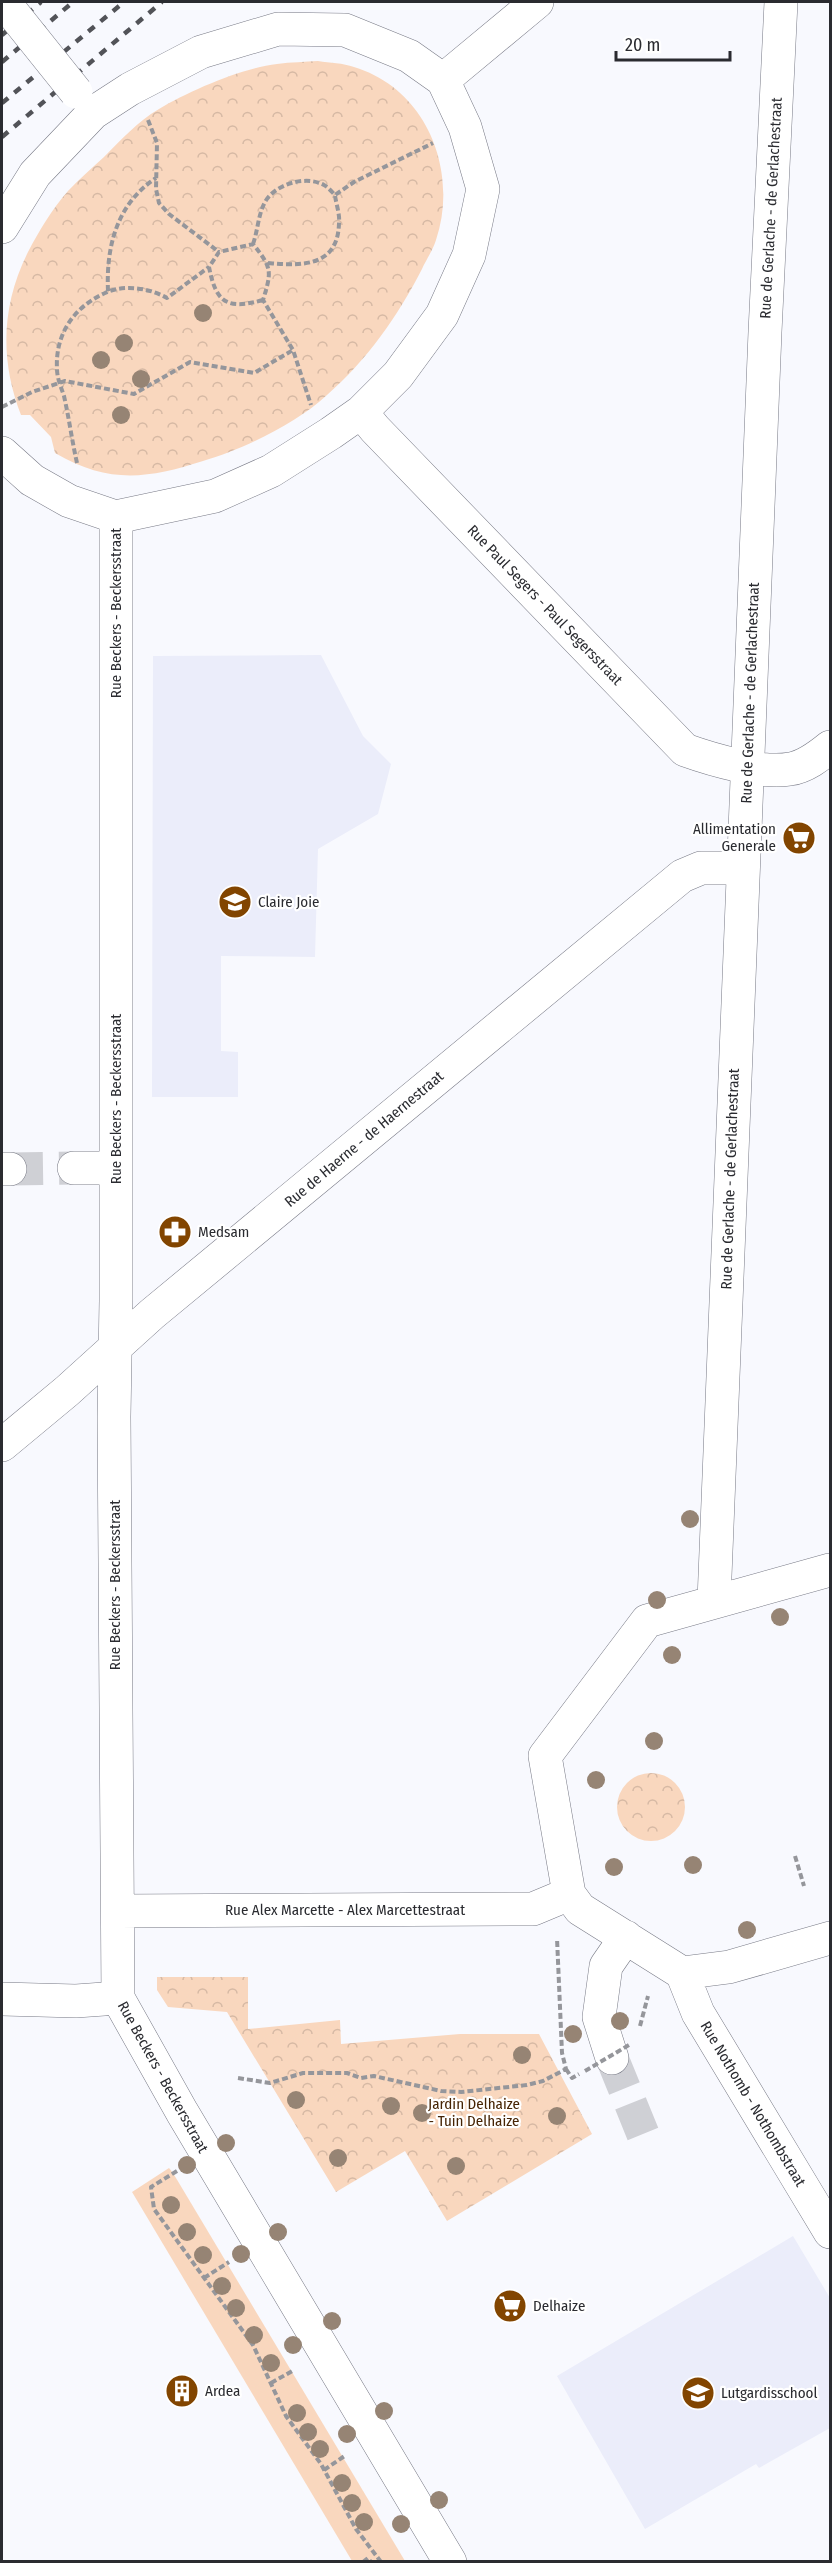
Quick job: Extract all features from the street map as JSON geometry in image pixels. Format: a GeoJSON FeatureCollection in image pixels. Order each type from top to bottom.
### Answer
{"type":"FeatureCollection","features":[{"type":"Feature","properties":{"kind":"street"},"geometry":{"type":"LineString","coordinates":[[4,2],[85,103]]}},
{"type":"Feature","properties":{"kind":"street"},"geometry":{"type":"LineString","coordinates":[[443,80],[537,2]]}},
{"type":"Feature","properties":{"kind":"street","name":"Rue de Gerlache - de Gerlachestraat"},"geometry":{"type":"LineString","coordinates":[[714,1601],[742,868],[781,2]]}},
{"type":"Feature","properties":{"kind":"street"},"geometry":{"type":"LineString","coordinates":[[2,227],[35,174],[85,103],[130,89],[201,52],[278,29],[345,30],[409,56],[443,80],[465,127],[483,189],[469,255],[442,315],[398,375],[361,412],[332,434],[271,471],[205,498],[116,517],[69,501],[32,480],[2,454]]}},
{"type":"Feature","properties":{"kind":"street","name":"Rue Paul Segers - Paul Segersstraat"},"geometry":{"type":"LineString","coordinates":[[361,412],[685,750],[706,758],[748,767]]}},
{"type":"Feature","properties":{"kind":"street","name":"Rue Beckers - Beckersstraat"},"geometry":{"type":"LineString","coordinates":[[116,517],[114,1348],[118,1998],[182,2112],[450,2562]]}},
{"type":"Feature","properties":{"kind":"street"},"geometry":{"type":"LineString","coordinates":[[748,767],[789,770],[806,764],[831,747]]}},
{"type":"Feature","properties":{"kind":"street","name":"Rue de Haerne - de Haernestraat"},"geometry":{"type":"LineString","coordinates":[[2,1445],[152,1314],[682,876],[701,868],[742,868]]}},
{"type":"Feature","properties":{"kind":"street"},"geometry":{"type":"LineString","coordinates":[[74,1168],[116,1168]]}},
{"type":"Feature","properties":{"kind":"street"},"geometry":{"type":"LineString","coordinates":[[831,1570],[647,1621],[545,1756],[569,1894],[580,1909],[682,1973],[729,1967],[831,1938]]}},
{"type":"Feature","properties":{"kind":"street","name":"Rue Alex Marcette - Alex Marcettestraat"},"geometry":{"type":"LineString","coordinates":[[118,1911],[533,1909],[569,1894]]}},
{"type":"Feature","properties":{"kind":"street"},"geometry":{"type":"LineString","coordinates":[[609,2058],[599,2017],[606,1966],[626,1937]]}},
{"type":"Feature","properties":{"kind":"street","name":"Rue Nothomb - Nothombstraat"},"geometry":{"type":"LineString","coordinates":[[682,1973],[698,2013],[831,2232]]}},
{"type":"Feature","properties":{"kind":"street"},"geometry":{"type":"LineString","coordinates":[[2,1999],[76,2001],[118,1998]]}},
{"type":"Feature","properties":{"kind":"path"},"geometry":{"type":"LineString","coordinates":[[146,117],[157,143],[156,178],[159,203],[169,214],[219,252]]}},
{"type":"Feature","properties":{"kind":"path"},"geometry":{"type":"LineString","coordinates":[[335,195],[354,182],[439,140]]}},
{"type":"Feature","properties":{"kind":"path"},"geometry":{"type":"LineString","coordinates":[[108,291],[107,266],[114,234],[130,201],[139,189],[156,178]]}},
{"type":"Feature","properties":{"kind":"path"},"geometry":{"type":"LineString","coordinates":[[262,300],[269,281],[268,263],[253,244],[259,214],[266,200],[279,189],[294,182],[309,180],[325,185],[335,195],[340,221],[337,240],[326,256],[308,265],[268,263]]}},
{"type":"Feature","properties":{"kind":"path"},"geometry":{"type":"LineString","coordinates":[[78,464],[56,370],[58,345],[68,322],[85,303],[108,291],[134,288],[159,293],[167,298],[209,267],[219,252],[253,244]]}},
{"type":"Feature","properties":{"kind":"path"},"geometry":{"type":"LineString","coordinates":[[209,267],[213,286],[224,301],[243,306],[262,300]]}},
{"type":"Feature","properties":{"kind":"path"},"geometry":{"type":"LineString","coordinates":[[262,300],[293,350],[314,412]]}},
{"type":"Feature","properties":{"kind":"path"},"geometry":{"type":"LineString","coordinates":[[2,407],[65,381],[134,394],[190,362],[254,373],[293,350]]}},
{"type":"Feature","properties":{"kind":"path"},"geometry":{"type":"LineString","coordinates":[[795,1856],[804,1886]]}},
{"type":"Feature","properties":{"kind":"path"},"geometry":{"type":"LineString","coordinates":[[557,1936],[562,2053],[566,2069],[572,2078],[609,2058]]}},
{"type":"Feature","properties":{"kind":"path"},"geometry":{"type":"LineString","coordinates":[[638,2034],[646,2004]]}},
{"type":"Feature","properties":{"kind":"path"},"geometry":{"type":"LineString","coordinates":[[238,2078],[270,2083],[303,2073],[347,2073],[362,2078],[374,2076],[441,2091],[461,2092],[527,2085],[543,2081],[566,2069]]}},
{"type":"Feature","properties":{"kind":"path"},"geometry":{"type":"LineString","coordinates":[[173,2173],[151,2187],[154,2208],[253,2345],[285,2416],[324,2470],[356,2529],[381,2562]]}},
{"type":"Feature","properties":{"kind":"path"},"geometry":{"type":"LineString","coordinates":[[204,2278],[227,2264]]}},
{"type":"Feature","properties":{"kind":"path"},"geometry":{"type":"LineString","coordinates":[[272,2384],[291,2371]]}},
{"type":"Feature","properties":{"kind":"path"},"geometry":{"type":"LineString","coordinates":[[324,2470],[342,2457]]}},
{"type":"Feature","properties":{"kind":"path"},"geometry":{"type":"LineString","coordinates":[[363,2562],[368,2558],[371,2562]]}},
{"type":"Feature","properties":{"kind":"shaded area","name":"Claire Joie"},"geometry":{"type":"Polygon","coordinates":[[[321,655],[363,736],[391,764],[378,814],[318,849],[315,957],[221,956],[221,1051],[238,1052],[238,1097],[152,1097],[153,656],[321,655]]]}},
{"type":"Feature","properties":{"kind":"shaded area","name":"Lutgardisschool"},"geometry":{"type":"Polygon","coordinates":[[[793,2236],[830,2298],[830,2428],[759,2468],[756,2464],[645,2529],[557,2376],[793,2236]]]}},
{"type":"Feature","properties":{"kind":"green space"},"geometry":{"type":"Polygon","coordinates":[[[318,61],[354,67],[379,78],[401,94],[418,113],[431,136],[439,161],[443,187],[442,214],[436,240],[413,286],[392,320],[355,367],[314,406],[285,425],[235,450],[183,467],[146,475],[110,474],[93,470],[55,453],[51,437],[30,415],[21,415],[9,374],[7,354],[8,313],[19,272],[32,244],[51,213],[77,182],[137,125],[159,109],[200,88],[248,70],[277,64],[318,61]]]}},
{"type":"Feature","properties":{"kind":"green space"},"geometry":{"type":"Polygon","coordinates":[[[651,1773],[664,1775],[675,1783],[683,1794],[685,1807],[683,1820],[675,1831],[664,1839],[651,1841],[638,1839],[627,1831],[619,1820],[617,1807],[619,1794],[627,1783],[638,1775],[651,1773]]]}},
{"type":"Feature","properties":{"kind":"green space","name":"Jardin Delhaize - Tuin Delhaize"},"geometry":{"type":"Polygon","coordinates":[[[157,1977],[248,1977],[248,2029],[340,2020],[341,2044],[460,2034],[539,2034],[592,2134],[447,2221],[405,2151],[336,2192],[227,2012],[168,2007],[157,1990],[157,1977]]]}},
{"type":"Feature","properties":{"kind":"green space"},"geometry":{"type":"Polygon","coordinates":[[[169,2168],[405,2561],[352,2561],[132,2192],[169,2168]]]}},
{"type":"Feature","properties":{"kind":"tunnel"},"geometry":{"type":"LineString","coordinates":[[10,1169],[74,1168]]}},
{"type":"Feature","properties":{"kind":"tunnel"},"geometry":{"type":"LineString","coordinates":[[612,2058],[645,2139]]}},
{"type":"Feature","properties":{"kind":"railway"},"geometry":{"type":"LineString","coordinates":[[2,35],[41,2]]}},
{"type":"Feature","properties":{"kind":"railway"},"geometry":{"type":"LineString","coordinates":[[2,62],[73,2]]}},
{"type":"Feature","properties":{"kind":"railway"},"geometry":{"type":"LineString","coordinates":[[2,103],[124,2]]}},
{"type":"Feature","properties":{"kind":"railway"},"geometry":{"type":"LineString","coordinates":[[2,137],[162,2]]}},
{"type":"Feature","properties":{"kind":"place","name":"Allimentation Generale"},"geometry":{"type":"Point","coordinates":[799,838]}},
{"type":"Feature","properties":{"kind":"place","name":"Claire Joie"},"geometry":{"type":"Point","coordinates":[235,902]}},
{"type":"Feature","properties":{"kind":"place","name":"Medsam"},"geometry":{"type":"Point","coordinates":[175,1232]}},
{"type":"Feature","properties":{"kind":"place","name":"Delhaize"},"geometry":{"type":"Point","coordinates":[510,2306]}},
{"type":"Feature","properties":{"kind":"place","name":"Ardea"},"geometry":{"type":"Point","coordinates":[182,2391]}},
{"type":"Feature","properties":{"kind":"place","name":"Lutgardisschool"},"geometry":{"type":"Point","coordinates":[698,2393]}}]}
